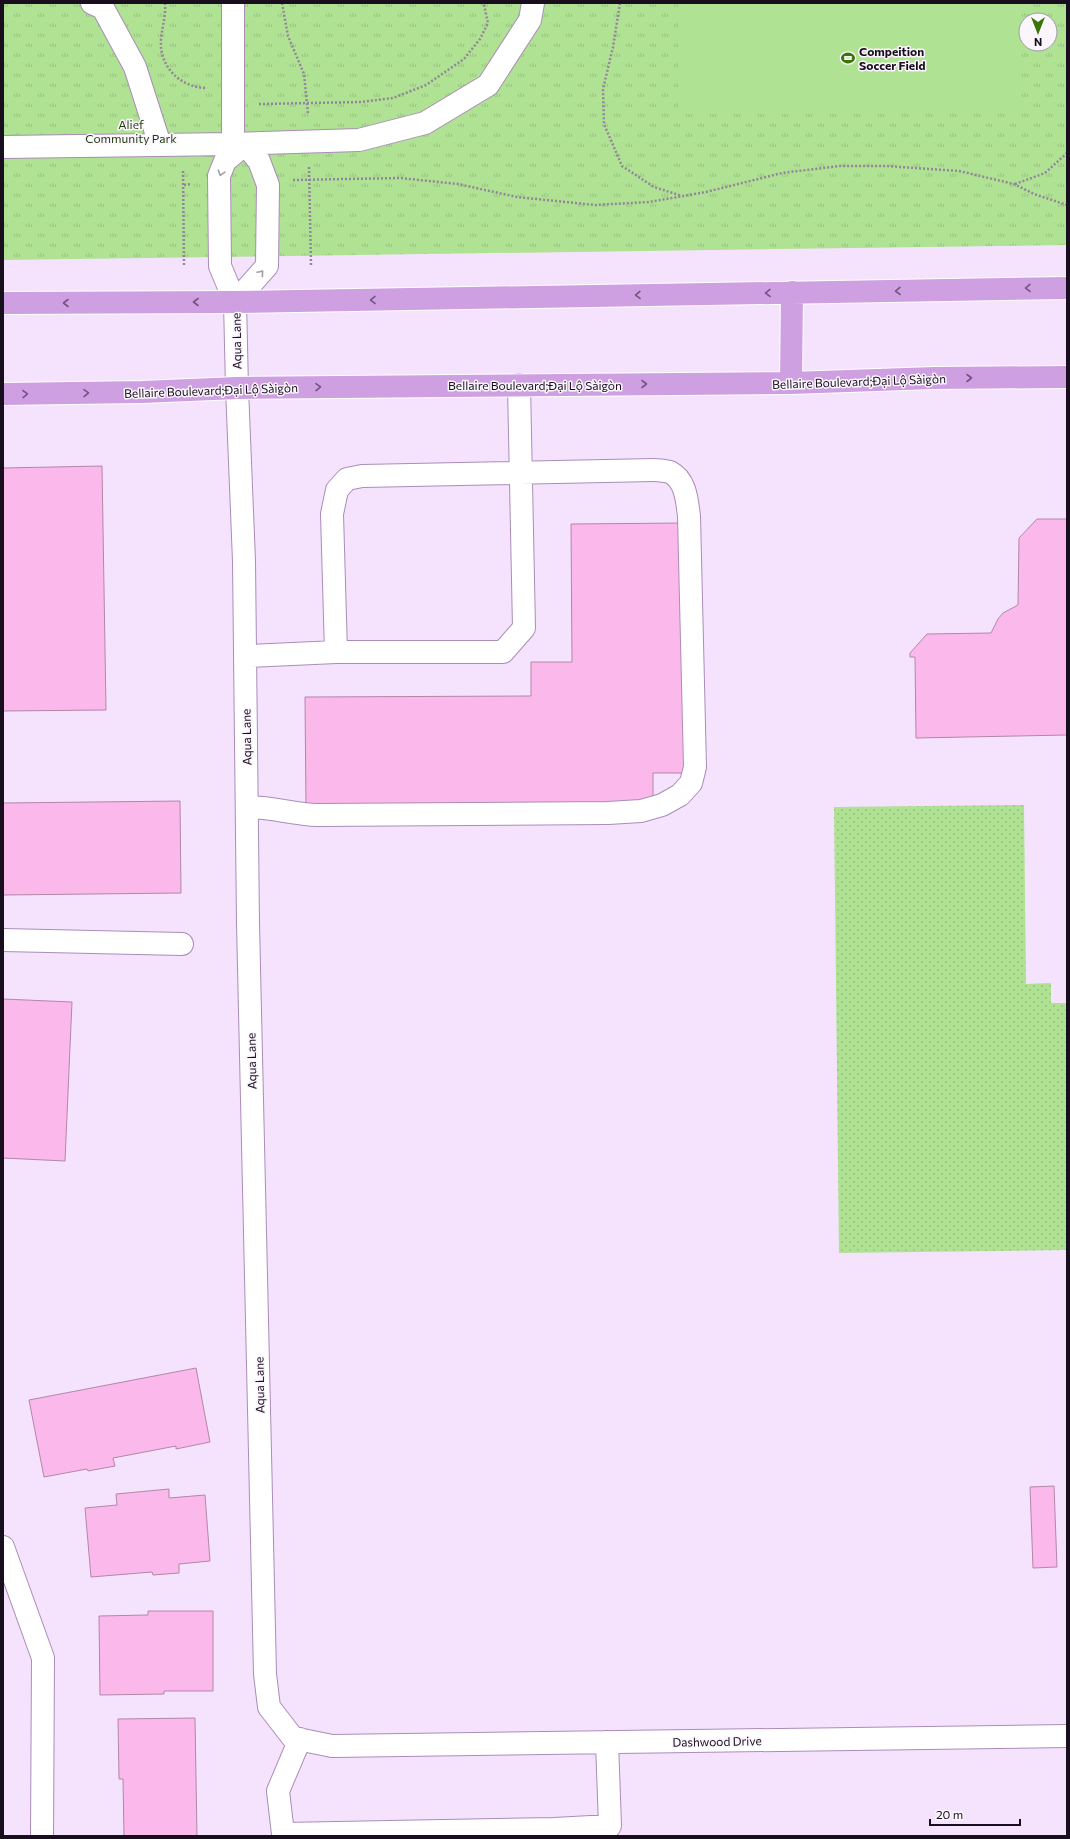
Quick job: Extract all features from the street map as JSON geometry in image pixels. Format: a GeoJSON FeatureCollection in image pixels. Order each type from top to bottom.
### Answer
{"type":"FeatureCollection","features":[{"type":"Feature","properties":{"kind":"main road"},"geometry":{"type":"LineString","coordinates":[[3,303],[235,302],[1067,288]]}},
{"type":"Feature","properties":{"kind":"main road"},"geometry":{"type":"LineString","coordinates":[[791,383],[792,292]]}},
{"type":"Feature","properties":{"kind":"main road","name":"Bellaire Boulevard;Đại Lộ Sàigòn"},"geometry":{"type":"LineString","coordinates":[[3,394],[142,392],[237,388],[791,383],[934,378],[1067,377]]}},
{"type":"Feature","properties":{"kind":"street"},"geometry":{"type":"LineString","coordinates":[[92,3],[103,8],[135,67],[160,145]]}},
{"type":"Feature","properties":{"kind":"street"},"geometry":{"type":"LineString","coordinates":[[233,3],[234,96],[239,144],[259,161],[268,185],[267,266],[235,302],[220,266],[219,176],[225,161],[239,144]]}},
{"type":"Feature","properties":{"kind":"street"},"geometry":{"type":"LineString","coordinates":[[3,147],[239,144],[359,140],[425,123],[488,85],[530,20],[533,3]]}},
{"type":"Feature","properties":{"kind":"street","name":"Aqua Lane"},"geometry":{"type":"LineString","coordinates":[[235,302],[244,561],[248,947],[265,1674],[269,1707],[293,1738],[332,1746],[366,1745]]}},
{"type":"Feature","properties":{"kind":"street"},"geometry":{"type":"LineString","coordinates":[[246,656],[336,652],[503,652],[524,628],[519,385]]}},
{"type":"Feature","properties":{"kind":"street"},"geometry":{"type":"LineString","coordinates":[[247,807],[265,807],[297,814],[317,815],[608,813],[641,811],[662,805],[680,795],[691,783],[695,767],[689,516],[686,495],[681,481],[670,472],[654,470],[362,476],[347,479],[337,490],[332,514],[336,652]]}},
{"type":"Feature","properties":{"kind":"street"},"geometry":{"type":"LineString","coordinates":[[3,940],[182,944]]}},
{"type":"Feature","properties":{"kind":"street"},"geometry":{"type":"LineString","coordinates":[[3,1547],[8,1579],[43,1658],[42,1836]]}},
{"type":"Feature","properties":{"kind":"street","name":"Dashwood Drive"},"geometry":{"type":"LineString","coordinates":[[366,1745],[1067,1736]]}},
{"type":"Feature","properties":{"kind":"street"},"geometry":{"type":"LineString","coordinates":[[300,1739],[278,1791],[283,1834],[554,1829],[610,1826],[607,1742]]}},
{"type":"Feature","properties":{"kind":"path"},"geometry":{"type":"LineString","coordinates":[[165,3],[166,14],[161,41],[165,64],[182,82],[234,96],[307,103],[360,102],[393,98],[426,85],[464,59],[480,39],[488,23],[484,5],[481,3]]}},
{"type":"Feature","properties":{"kind":"path"},"geometry":{"type":"LineString","coordinates":[[282,3],[288,36],[304,74],[307,103],[311,266]]}},
{"type":"Feature","properties":{"kind":"path"},"geometry":{"type":"LineString","coordinates":[[620,3],[613,47],[603,89],[604,124],[622,166],[654,187],[683,196]]}},
{"type":"Feature","properties":{"kind":"path"},"geometry":{"type":"LineString","coordinates":[[182,145],[184,185],[184,267]]}},
{"type":"Feature","properties":{"kind":"path"},"geometry":{"type":"LineString","coordinates":[[1014,184],[1045,173],[1067,153]]}},
{"type":"Feature","properties":{"kind":"path"},"geometry":{"type":"LineString","coordinates":[[267,181],[400,178],[458,184],[517,197],[596,205],[649,202],[706,192],[782,173],[839,166],[886,166],[959,171],[1014,184],[1034,194],[1067,205]]}},
{"type":"Feature","properties":{"kind":"path"},"geometry":{"type":"LineString","coordinates":[[184,185],[219,183]]}},
{"type":"Feature","properties":{"kind":"green space","name":"Alief Community Park"},"geometry":{"type":"Polygon","coordinates":[[[3,3],[1067,3],[1067,245],[3,260],[3,3]]]}},
{"type":"Feature","properties":{"kind":"green space","name":"Compeition Soccer Field"},"geometry":{"type":"Polygon","coordinates":[[[679,3],[1017,3],[1018,113],[679,114],[679,3]]]}},
{"type":"Feature","properties":{"kind":"green space"},"geometry":{"type":"Polygon","coordinates":[[[1024,805],[1026,984],[1051,983],[1051,1003],[1067,1003],[1067,1250],[839,1253],[834,807],[1024,805]]]}},
{"type":"Feature","properties":{"kind":"building"},"geometry":{"type":"Polygon","coordinates":[[[102,466],[106,710],[3,711],[3,468],[102,466]]]}},
{"type":"Feature","properties":{"kind":"building"},"geometry":{"type":"Polygon","coordinates":[[[1037,519],[1067,519],[1067,735],[916,738],[915,657],[910,657],[910,653],[927,634],[991,633],[998,619],[1003,613],[1018,605],[1019,538],[1037,519]]]}},
{"type":"Feature","properties":{"kind":"building"},"geometry":{"type":"Polygon","coordinates":[[[682,523],[684,773],[653,773],[653,805],[306,808],[305,697],[531,696],[531,662],[572,662],[571,524],[682,523]]]}},
{"type":"Feature","properties":{"kind":"building"},"geometry":{"type":"Polygon","coordinates":[[[180,801],[181,893],[3,895],[3,803],[180,801]]]}},
{"type":"Feature","properties":{"kind":"building"},"geometry":{"type":"Polygon","coordinates":[[[3,999],[72,1002],[65,1161],[3,1158],[3,999]]]}},
{"type":"Feature","properties":{"kind":"building"},"geometry":{"type":"Polygon","coordinates":[[[196,1368],[210,1442],[176,1449],[176,1446],[113,1458],[115,1466],[88,1471],[87,1469],[44,1477],[29,1400],[196,1368]]]}},
{"type":"Feature","properties":{"kind":"building"},"geometry":{"type":"Polygon","coordinates":[[[1054,1486],[1057,1567],[1033,1568],[1030,1487],[1054,1486]]]}},
{"type":"Feature","properties":{"kind":"building"},"geometry":{"type":"Polygon","coordinates":[[[169,1489],[169,1498],[205,1495],[210,1561],[179,1564],[179,1573],[153,1575],[152,1572],[91,1577],[85,1508],[117,1505],[116,1494],[169,1489]]]}},
{"type":"Feature","properties":{"kind":"building"},"geometry":{"type":"Polygon","coordinates":[[[148,1611],[213,1611],[213,1691],[164,1691],[164,1694],[100,1695],[99,1616],[148,1615],[148,1611]]]}},
{"type":"Feature","properties":{"kind":"building"},"geometry":{"type":"Polygon","coordinates":[[[195,1718],[197,1836],[124,1836],[123,1779],[119,1779],[118,1719],[195,1718]]]}},
{"type":"Feature","properties":{"kind":"place","name":"Compeition Soccer Field"},"geometry":{"type":"Point","coordinates":[848,58]}}]}
